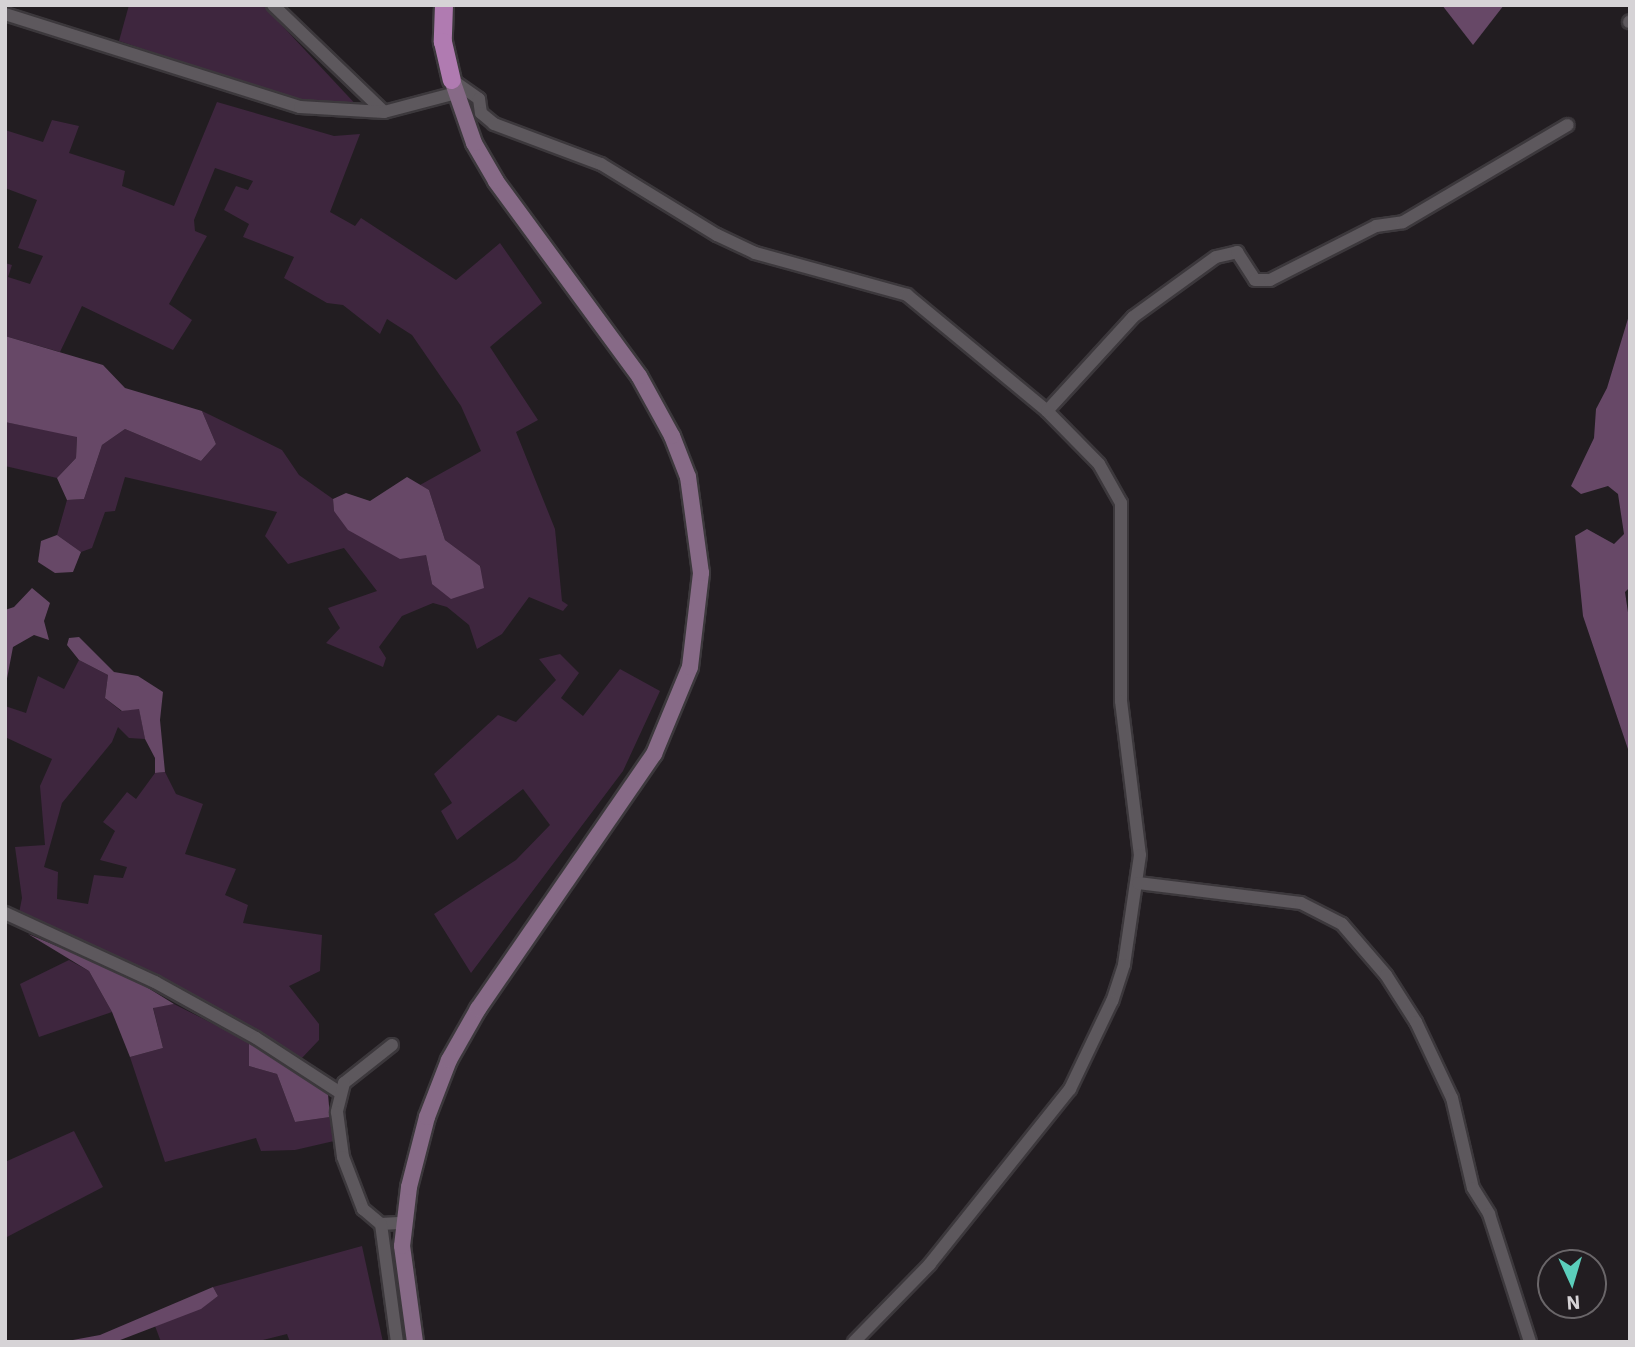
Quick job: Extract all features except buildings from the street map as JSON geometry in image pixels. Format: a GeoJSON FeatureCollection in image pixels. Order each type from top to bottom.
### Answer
{"type":"FeatureCollection","features":[{"type":"Feature","properties":{"kind":"main road"},"geometry":{"type":"LineString","coordinates":[[415,1342],[404,1287],[403,1223],[427,1117],[456,1048],[478,1009],[631,793],[659,744],[690,667],[701,573],[688,477],[672,436],[639,376],[496,180],[474,143],[454,87],[443,42],[444,5]]}},
{"type":"Feature","properties":{"kind":"street"},"geometry":{"type":"LineString","coordinates":[[273,5],[384,112]]}},
{"type":"Feature","properties":{"kind":"street"},"geometry":{"type":"LineString","coordinates":[[5,14],[300,107],[384,112],[454,87],[479,99],[481,113],[494,124],[601,164],[746,248],[907,295],[1047,411],[1099,464],[1121,503],[1121,701],[1139,830],[1138,883],[1112,1001],[1070,1089],[930,1264],[854,1342]]}},
{"type":"Feature","properties":{"kind":"street"},"geometry":{"type":"LineString","coordinates":[[1047,411],[1133,317],[1216,257],[1237,252],[1255,280],[1269,280],[1376,226],[1403,222],[1569,125]]}},
{"type":"Feature","properties":{"kind":"street"},"geometry":{"type":"LineString","coordinates":[[1138,883],[1301,903],[1342,924],[1377,965],[1416,1022],[1452,1098],[1473,1188],[1489,1214],[1530,1342]]}},
{"type":"Feature","properties":{"kind":"street"},"geometry":{"type":"LineString","coordinates":[[5,913],[155,982],[256,1038],[339,1092]]}},
{"type":"Feature","properties":{"kind":"street"},"geometry":{"type":"LineString","coordinates":[[392,1045],[352,1073],[339,1092],[340,1138],[353,1191],[363,1209],[381,1224],[403,1223]]}},
{"type":"Feature","properties":{"kind":"street"},"geometry":{"type":"LineString","coordinates":[[381,1224],[397,1342]]}},
{"type":"Feature","properties":{"kind":"shaded area"},"geometry":{"type":"Polygon","coordinates":[[[129,5],[263,5],[360,109],[328,108],[278,94],[119,41],[129,5]]]}},
{"type":"Feature","properties":{"kind":"shaded area"},"geometry":{"type":"Polygon","coordinates":[[[1442,5],[1504,5],[1473,45],[1442,5]]]}},
{"type":"Feature","properties":{"kind":"shaded area"},"geometry":{"type":"Polygon","coordinates":[[[217,102],[334,136],[360,134],[330,212],[355,226],[361,218],[456,280],[500,243],[542,303],[490,347],[538,420],[516,432],[555,529],[562,601],[568,605],[563,611],[529,597],[502,634],[477,649],[469,625],[447,607],[433,603],[402,616],[379,647],[386,658],[383,667],[326,643],[340,628],[328,608],[377,591],[344,548],[288,564],[265,536],[277,512],[125,477],[115,511],[105,512],[92,548],[81,552],[57,535],[67,500],[84,499],[102,445],[125,429],[201,461],[216,444],[202,411],[282,450],[299,475],[333,499],[334,511],[426,555],[432,584],[481,567],[445,540],[429,490],[420,485],[481,451],[461,406],[412,335],[387,319],[380,334],[343,305],[327,303],[284,278],[294,257],[243,237],[249,224],[224,210],[236,186],[248,190],[253,181],[215,168],[194,220],[195,231],[207,236],[169,304],[192,320],[173,350],[82,306],[60,352],[5,336],[5,263],[12,265],[8,277],[30,284],[43,256],[18,248],[37,200],[5,188],[5,130],[43,142],[52,120],[79,126],[69,153],[125,171],[122,186],[174,206],[217,102]]]}},
{"type":"Feature","properties":{"kind":"shaded area"},"geometry":{"type":"Polygon","coordinates":[[[1630,312],[1630,587],[1625,592],[1630,626],[1630,755],[1583,616],[1575,536],[1587,529],[1614,544],[1624,534],[1618,494],[1608,486],[1581,494],[1571,486],[1594,438],[1596,409],[1607,388],[1630,312]]]}},
{"type":"Feature","properties":{"kind":"shaded area"},"geometry":{"type":"Polygon","coordinates":[[[5,336],[103,365],[125,388],[202,411],[216,444],[201,461],[125,429],[102,445],[84,499],[67,500],[57,478],[76,458],[77,437],[5,422],[5,336]]]}},
{"type":"Feature","properties":{"kind":"shaded area"},"geometry":{"type":"Polygon","coordinates":[[[5,422],[77,436],[76,458],[57,478],[5,466],[5,422]]]}},
{"type":"Feature","properties":{"kind":"shaded area"},"geometry":{"type":"Polygon","coordinates":[[[407,477],[429,490],[445,540],[480,566],[484,588],[451,599],[432,584],[426,555],[400,559],[348,530],[334,511],[333,499],[346,493],[370,501],[407,477]]]}},
{"type":"Feature","properties":{"kind":"shaded area"},"geometry":{"type":"Polygon","coordinates":[[[57,535],[81,552],[73,572],[55,573],[38,562],[41,541],[57,535]]]}},
{"type":"Feature","properties":{"kind":"shaded area"},"geometry":{"type":"Polygon","coordinates":[[[32,588],[50,603],[44,621],[49,640],[34,635],[13,647],[5,689],[5,610],[14,607],[32,588]]]}},
{"type":"Feature","properties":{"kind":"shaded area"},"geometry":{"type":"Polygon","coordinates":[[[79,637],[114,672],[138,676],[163,692],[160,720],[165,772],[155,773],[155,758],[145,739],[139,709],[122,711],[105,698],[108,675],[79,660],[67,645],[69,638],[79,637]]]}},
{"type":"Feature","properties":{"kind":"shaded area"},"geometry":{"type":"Polygon","coordinates":[[[560,654],[579,673],[561,698],[583,716],[620,669],[660,691],[623,771],[471,973],[434,914],[516,860],[550,825],[523,789],[457,840],[441,811],[452,803],[434,774],[498,715],[516,722],[556,680],[539,659],[560,654]]]}},
{"type":"Feature","properties":{"kind":"shaded area"},"geometry":{"type":"Polygon","coordinates":[[[79,660],[108,675],[105,698],[121,711],[139,708],[145,739],[129,738],[118,727],[112,742],[62,803],[44,867],[58,872],[57,899],[88,904],[94,875],[123,878],[127,867],[100,860],[115,831],[103,822],[127,792],[136,799],[155,773],[165,772],[176,794],[203,804],[185,854],[236,869],[225,895],[248,905],[243,923],[322,935],[320,971],[289,986],[319,1024],[319,1040],[301,1059],[166,987],[127,961],[19,913],[22,898],[15,847],[45,845],[40,786],[52,759],[5,737],[5,706],[26,713],[38,676],[64,689],[79,660]]]}},
{"type":"Feature","properties":{"kind":"shaded area"},"geometry":{"type":"Polygon","coordinates":[[[28,934],[127,975],[174,1004],[153,1008],[163,1048],[130,1057],[112,1012],[89,971],[28,934]]]}},
{"type":"Feature","properties":{"kind":"shaded area"},"geometry":{"type":"Polygon","coordinates":[[[69,960],[89,971],[112,1012],[39,1037],[20,984],[69,960]]]}},
{"type":"Feature","properties":{"kind":"shaded area"},"geometry":{"type":"Polygon","coordinates":[[[174,1004],[249,1042],[249,1066],[277,1074],[295,1122],[330,1117],[334,1141],[295,1150],[261,1151],[256,1138],[165,1162],[130,1057],[163,1048],[153,1007],[174,1004]]]}},
{"type":"Feature","properties":{"kind":"shaded area"},"geometry":{"type":"Polygon","coordinates":[[[249,1042],[312,1077],[328,1094],[330,1117],[295,1122],[277,1074],[249,1066],[249,1042]]]}},
{"type":"Feature","properties":{"kind":"shaded area"},"geometry":{"type":"Polygon","coordinates":[[[74,1131],[103,1187],[5,1238],[5,1162],[74,1131]]]}},
{"type":"Feature","properties":{"kind":"shaded area"},"geometry":{"type":"Polygon","coordinates":[[[362,1246],[383,1342],[290,1342],[287,1334],[255,1342],[161,1342],[155,1326],[201,1308],[218,1296],[213,1287],[362,1246]]]}},
{"type":"Feature","properties":{"kind":"shaded area"},"geometry":{"type":"Polygon","coordinates":[[[213,1287],[218,1296],[201,1309],[115,1342],[62,1342],[100,1335],[213,1287]]]}}]}
